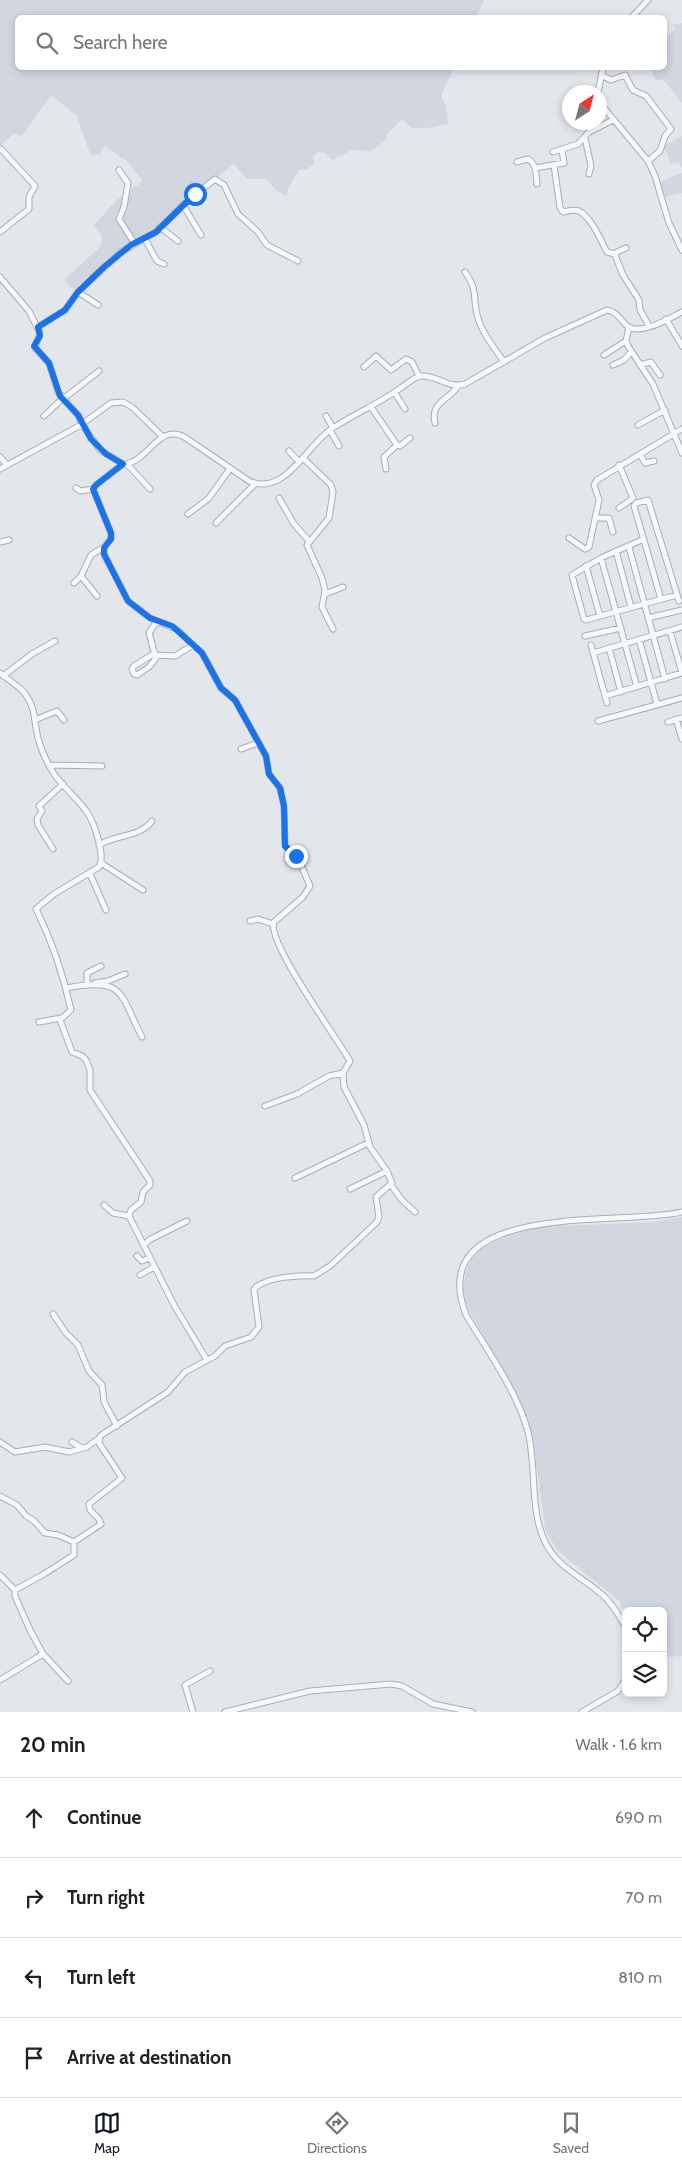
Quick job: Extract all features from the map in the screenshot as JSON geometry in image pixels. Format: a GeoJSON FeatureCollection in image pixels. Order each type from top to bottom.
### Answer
{"type":"FeatureCollection","features":[{"type":"Feature","properties":{"kind":"street"},"geometry":{"type":"LineString","coordinates":[[634,15],[648,0]]}},
{"type":"Feature","properties":{"kind":"street"},"geometry":{"type":"LineString","coordinates":[[599,85],[603,70]]}},
{"type":"Feature","properties":{"kind":"street"},"geometry":{"type":"LineString","coordinates":[[601,75],[611,80],[626,75],[633,90],[646,96],[671,128],[665,136],[660,151],[648,161]]}},
{"type":"Feature","properties":{"kind":"street"},"geometry":{"type":"LineString","coordinates":[[607,112],[648,161],[655,176],[669,223],[682,250]]}},
{"type":"Feature","properties":{"kind":"street"},"geometry":{"type":"LineString","coordinates":[[553,152],[578,144],[589,132],[613,120]]}},
{"type":"Feature","properties":{"kind":"street"},"geometry":{"type":"LineString","coordinates":[[584,138],[591,166],[589,174]]}},
{"type":"Feature","properties":{"kind":"street"},"geometry":{"type":"LineString","coordinates":[[0,232],[29,209],[29,197],[35,186],[1,149]]}},
{"type":"Feature","properties":{"kind":"street"},"geometry":{"type":"LineString","coordinates":[[535,168],[564,163],[562,150]]}},
{"type":"Feature","properties":{"kind":"street"},"geometry":{"type":"LineString","coordinates":[[517,162],[530,160],[535,168],[537,184]]}},
{"type":"Feature","properties":{"kind":"street"},"geometry":{"type":"LineString","coordinates":[[554,165],[560,208],[563,212],[576,210],[581,212],[591,224],[607,252],[615,254],[626,248]]}},
{"type":"Feature","properties":{"kind":"street"},"geometry":{"type":"LineString","coordinates":[[119,170],[128,183],[124,207],[119,219],[134,244]]}},
{"type":"Feature","properties":{"kind":"street"},"geometry":{"type":"LineString","coordinates":[[38,327],[65,310],[78,292],[121,252],[145,239],[217,178],[228,192],[238,214],[258,232],[267,245],[298,261]]}},
{"type":"Feature","properties":{"kind":"street"},"geometry":{"type":"LineString","coordinates":[[183,205],[201,235]]}},
{"type":"Feature","properties":{"kind":"street"},"geometry":{"type":"LineString","coordinates":[[160,227],[178,241]]}},
{"type":"Feature","properties":{"kind":"street"},"geometry":{"type":"LineString","coordinates":[[145,239],[157,261],[164,264]]}},
{"type":"Feature","properties":{"kind":"street"},"geometry":{"type":"LineString","coordinates":[[615,254],[620,269],[639,300],[640,310],[649,326]]}},
{"type":"Feature","properties":{"kind":"street"},"geometry":{"type":"LineString","coordinates":[[464,272],[474,287],[474,303],[479,321],[504,362]]}},
{"type":"Feature","properties":{"kind":"street"},"geometry":{"type":"LineString","coordinates":[[0,278],[29,311],[38,327],[40,336],[34,348],[49,363],[54,384],[63,399],[78,415],[82,425],[100,450],[125,464],[150,489]]}},
{"type":"Feature","properties":{"kind":"street"},"geometry":{"type":"LineString","coordinates":[[78,292],[98,305]]}},
{"type":"Feature","properties":{"kind":"street"},"geometry":{"type":"LineString","coordinates":[[435,423],[433,411],[436,404],[450,396],[458,386],[545,338],[605,310],[614,312],[629,327],[638,329],[682,312]]}},
{"type":"Feature","properties":{"kind":"street"},"geometry":{"type":"LineString","coordinates":[[666,319],[682,346]]}},
{"type":"Feature","properties":{"kind":"street"},"geometry":{"type":"LineString","coordinates":[[629,327],[626,341],[653,384],[672,434],[682,453]]}},
{"type":"Feature","properties":{"kind":"street"},"geometry":{"type":"LineString","coordinates":[[604,355],[626,341]]}},
{"type":"Feature","properties":{"kind":"street"},"geometry":{"type":"LineString","coordinates":[[613,365],[624,360],[632,352]]}},
{"type":"Feature","properties":{"kind":"street"},"geometry":{"type":"LineString","coordinates":[[364,367],[376,356],[386,368],[391,370],[406,359],[412,362],[419,376]]}},
{"type":"Feature","properties":{"kind":"street"},"geometry":{"type":"LineString","coordinates":[[640,365],[651,362],[660,375]]}},
{"type":"Feature","properties":{"kind":"street"},"geometry":{"type":"LineString","coordinates":[[44,416],[99,370]]}},
{"type":"Feature","properties":{"kind":"street"},"geometry":{"type":"LineString","coordinates":[[76,488],[80,491],[93,489],[125,464],[147,452],[162,436],[170,434],[182,436],[230,470],[255,484],[266,485],[276,482],[332,429],[395,393],[419,376],[458,386]]}},
{"type":"Feature","properties":{"kind":"street"},"geometry":{"type":"LineString","coordinates":[[395,393],[405,409]]}},
{"type":"Feature","properties":{"kind":"street"},"geometry":{"type":"LineString","coordinates":[[0,469],[76,426],[82,425],[112,402],[123,402],[132,407],[162,436]]}},
{"type":"Feature","properties":{"kind":"street"},"geometry":{"type":"LineString","coordinates":[[371,407],[397,444],[400,446],[410,438]]}},
{"type":"Feature","properties":{"kind":"street"},"geometry":{"type":"LineString","coordinates":[[638,425],[664,410]]}},
{"type":"Feature","properties":{"kind":"street"},"geometry":{"type":"LineString","coordinates":[[326,416],[339,446]]}},
{"type":"Feature","properties":{"kind":"street"},"geometry":{"type":"LineString","coordinates":[[569,538],[588,550],[599,500],[595,482],[619,465],[682,429]]}},
{"type":"Feature","properties":{"kind":"street"},"geometry":{"type":"LineString","coordinates":[[386,469],[384,457],[397,444]]}},
{"type":"Feature","properties":{"kind":"street"},"geometry":{"type":"LineString","coordinates":[[290,451],[331,486],[333,492],[329,518],[309,541],[307,548],[321,575],[324,594],[322,607],[333,629]]}},
{"type":"Feature","properties":{"kind":"street"},"geometry":{"type":"LineString","coordinates":[[640,454],[645,463],[654,461]]}},
{"type":"Feature","properties":{"kind":"street"},"geometry":{"type":"LineString","coordinates":[[0,457],[8,465]]}},
{"type":"Feature","properties":{"kind":"street"},"geometry":{"type":"LineString","coordinates":[[619,465],[633,498],[619,508]]}},
{"type":"Feature","properties":{"kind":"street"},"geometry":{"type":"LineString","coordinates":[[188,514],[209,498],[230,470]]}},
{"type":"Feature","properties":{"kind":"street"},"geometry":{"type":"LineString","coordinates":[[216,523],[255,484]]}},
{"type":"Feature","properties":{"kind":"street"},"geometry":{"type":"LineString","coordinates":[[74,583],[81,576],[91,555],[104,548],[111,539],[111,533],[93,489]]}},
{"type":"Feature","properties":{"kind":"street"},"geometry":{"type":"LineString","coordinates":[[279,498],[294,524],[309,541]]}},
{"type":"Feature","properties":{"kind":"street"},"geometry":{"type":"LineString","coordinates":[[644,539],[601,558],[572,575],[585,619],[662,599],[678,598],[650,501],[642,501],[634,506],[644,539],[662,599]]}},
{"type":"Feature","properties":{"kind":"street"},"geometry":{"type":"LineString","coordinates":[[596,518],[609,518],[613,532]]}},
{"type":"Feature","properties":{"kind":"street"},"geometry":{"type":"LineString","coordinates":[[0,542],[9,540]]}},
{"type":"Feature","properties":{"kind":"street"},"geometry":{"type":"LineString","coordinates":[[629,547],[665,679]]}},
{"type":"Feature","properties":{"kind":"street"},"geometry":{"type":"LineString","coordinates":[[104,548],[104,554],[128,601],[156,622],[172,626],[205,658],[221,688],[235,700],[266,756],[269,774],[280,788],[284,806],[285,846],[298,858],[310,883],[310,889],[304,897],[273,924]]}},
{"type":"Feature","properties":{"kind":"street"},"geometry":{"type":"LineString","coordinates":[[616,551],[631,607]]}},
{"type":"Feature","properties":{"kind":"street"},"geometry":{"type":"LineString","coordinates":[[601,558],[637,687]]}},
{"type":"Feature","properties":{"kind":"street"},"geometry":{"type":"LineString","coordinates":[[586,566],[600,616]]}},
{"type":"Feature","properties":{"kind":"street"},"geometry":{"type":"LineString","coordinates":[[81,576],[97,596]]}},
{"type":"Feature","properties":{"kind":"street"},"geometry":{"type":"LineString","coordinates":[[324,594],[343,587]]}},
{"type":"Feature","properties":{"kind":"street"},"geometry":{"type":"LineString","coordinates":[[648,618],[682,610]]}},
{"type":"Feature","properties":{"kind":"street"},"geometry":{"type":"LineString","coordinates":[[156,622],[149,635],[155,654],[156,658],[153,663],[137,675],[134,674],[132,669],[134,666],[155,654],[175,656],[193,645]]}},
{"type":"Feature","properties":{"kind":"street"},"geometry":{"type":"LineString","coordinates":[[593,653],[682,627]]}},
{"type":"Feature","properties":{"kind":"street"},"geometry":{"type":"LineString","coordinates":[[585,636],[621,628]]}},
{"type":"Feature","properties":{"kind":"street"},"geometry":{"type":"LineString","coordinates":[[605,696],[682,673],[670,631]]}},
{"type":"Feature","properties":{"kind":"street"},"geometry":{"type":"LineString","coordinates":[[640,639],[657,704]]}},
{"type":"Feature","properties":{"kind":"street"},"geometry":{"type":"LineString","coordinates":[[55,641],[2,674],[26,694],[37,719],[36,727],[49,765],[88,813],[99,845],[102,863],[143,890]]}},
{"type":"Feature","properties":{"kind":"street"},"geometry":{"type":"LineString","coordinates":[[591,645],[607,703]]}},
{"type":"Feature","properties":{"kind":"street"},"geometry":{"type":"LineString","coordinates":[[609,648],[620,692]]}},
{"type":"Feature","properties":{"kind":"street"},"geometry":{"type":"LineString","coordinates":[[598,721],[682,698]]}},
{"type":"Feature","properties":{"kind":"street"},"geometry":{"type":"LineString","coordinates":[[37,719],[57,711],[64,720]]}},
{"type":"Feature","properties":{"kind":"street"},"geometry":{"type":"LineString","coordinates":[[668,722],[679,719],[682,739]]}},
{"type":"Feature","properties":{"kind":"street"},"geometry":{"type":"LineString","coordinates":[[241,749],[258,743]]}},
{"type":"Feature","properties":{"kind":"street"},"geometry":{"type":"LineString","coordinates":[[49,765],[102,766]]}},
{"type":"Feature","properties":{"kind":"street"},"geometry":{"type":"LineString","coordinates":[[53,849],[38,825],[37,819],[42,811],[39,806],[63,784]]}},
{"type":"Feature","properties":{"kind":"street"},"geometry":{"type":"LineString","coordinates":[[99,845],[111,838],[141,831],[152,821]]}},
{"type":"Feature","properties":{"kind":"street"},"geometry":{"type":"LineString","coordinates":[[39,1022],[60,1018],[71,1010],[51,940],[36,907],[62,889],[90,874],[102,863]]}},
{"type":"Feature","properties":{"kind":"street"},"geometry":{"type":"LineString","coordinates":[[90,874],[106,910]]}},
{"type":"Feature","properties":{"kind":"street"},"geometry":{"type":"LineString","coordinates":[[250,921],[258,919],[273,924]]}},
{"type":"Feature","properties":{"kind":"street"},"geometry":{"type":"LineString","coordinates":[[273,924],[282,953],[292,971],[326,1020],[350,1061],[343,1073],[344,1087],[364,1125],[368,1143],[387,1171],[392,1186],[401,1199],[415,1212]]}},
{"type":"Feature","properties":{"kind":"street"},"geometry":{"type":"LineString","coordinates":[[88,984],[87,973],[101,966]]}},
{"type":"Feature","properties":{"kind":"street"},"geometry":{"type":"LineString","coordinates":[[66,988],[108,982],[125,974]]}},
{"type":"Feature","properties":{"kind":"street"},"geometry":{"type":"LineString","coordinates":[[88,984],[112,987],[120,992],[142,1036]]}},
{"type":"Feature","properties":{"kind":"street"},"geometry":{"type":"LineString","coordinates":[[60,1018],[72,1052],[86,1060],[90,1071],[90,1090],[150,1181],[150,1185],[143,1192],[141,1202],[130,1211],[129,1216],[154,1267],[207,1360]]}},
{"type":"Feature","properties":{"kind":"street"},"geometry":{"type":"LineString","coordinates":[[265,1106],[297,1094],[329,1076],[343,1073]]}},
{"type":"Feature","properties":{"kind":"street"},"geometry":{"type":"LineString","coordinates":[[295,1178],[368,1143]]}},
{"type":"Feature","properties":{"kind":"street"},"geometry":{"type":"LineString","coordinates":[[350,1189],[387,1171]]}},
{"type":"Feature","properties":{"kind":"street"},"geometry":{"type":"LineString","coordinates":[[0,1442],[15,1452],[45,1446],[67,1452],[83,1448],[98,1439],[168,1392],[185,1372],[215,1356],[225,1346],[245,1340],[257,1331],[256,1287],[285,1278],[305,1275],[314,1276],[325,1270],[378,1222],[376,1197],[380,1192],[392,1186]]}},
{"type":"Feature","properties":{"kind":"street"},"geometry":{"type":"LineString","coordinates":[[104,1205],[113,1213],[129,1216]]}},
{"type":"Feature","properties":{"kind":"street"},"geometry":{"type":"LineString","coordinates":[[622,1621],[610,1601],[599,1591],[570,1573],[557,1560],[546,1544],[540,1529],[528,1433],[518,1405],[466,1315],[460,1299],[461,1273],[470,1253],[484,1242],[509,1231],[554,1221],[663,1217],[682,1212]]}},
{"type":"Feature","properties":{"kind":"street"},"geometry":{"type":"LineString","coordinates":[[144,1245],[149,1240],[187,1220]]}},
{"type":"Feature","properties":{"kind":"street"},"geometry":{"type":"LineString","coordinates":[[137,1256],[142,1261],[150,1258]]}},
{"type":"Feature","properties":{"kind":"street"},"geometry":{"type":"LineString","coordinates":[[140,1275],[154,1267]]}},
{"type":"Feature","properties":{"kind":"street"},"geometry":{"type":"LineString","coordinates":[[53,1314],[78,1345],[89,1371],[102,1386],[104,1402],[117,1426]]}},
{"type":"Feature","properties":{"kind":"street"},"geometry":{"type":"LineString","coordinates":[[74,1542],[100,1525],[101,1521],[88,1506],[122,1478],[98,1439]]}},
{"type":"Feature","properties":{"kind":"street"},"geometry":{"type":"LineString","coordinates":[[72,1442],[83,1448]]}},
{"type":"Feature","properties":{"kind":"street"},"geometry":{"type":"LineString","coordinates":[[0,1496],[17,1505],[45,1533],[58,1535],[74,1542]]}},
{"type":"Feature","properties":{"kind":"street"},"geometry":{"type":"LineString","coordinates":[[15,1590],[72,1556],[75,1552],[74,1542]]}},
{"type":"Feature","properties":{"kind":"street"},"geometry":{"type":"LineString","coordinates":[[0,1575],[15,1590],[15,1596],[43,1654],[68,1680]]}},
{"type":"Feature","properties":{"kind":"street"},"geometry":{"type":"LineString","coordinates":[[0,1680],[43,1654]]}},
{"type":"Feature","properties":{"kind":"street"},"geometry":{"type":"LineString","coordinates":[[193,1712],[185,1684],[210,1671]]}},
{"type":"Feature","properties":{"kind":"street"},"geometry":{"type":"LineString","coordinates":[[225,1712],[310,1691],[395,1684],[433,1704],[472,1712]]}},
{"type":"Feature","properties":{"kind":"street"},"geometry":{"type":"LineString","coordinates":[[582,1712],[618,1691],[622,1685]]}},
{"type":"Feature","properties":{"kind":"shaded area"},"geometry":{"type":"Polygon","coordinates":[[[0,0],[484,0],[477,15],[15,15],[15,70],[453,70],[442,93],[442,100],[446,105],[448,124],[427,128],[412,128],[402,119],[388,133],[385,141],[371,151],[352,150],[332,160],[325,153],[318,152],[313,156],[314,165],[307,169],[299,170],[288,188],[287,196],[277,191],[266,179],[247,179],[234,164],[195,194],[153,233],[133,241],[111,258],[76,293],[64,280],[101,246],[102,236],[94,225],[116,201],[143,181],[127,161],[104,146],[100,155],[90,154],[77,116],[51,95],[22,136],[14,133],[0,146],[0,0]]]}},
{"type":"Feature","properties":{"kind":"shaded area"},"geometry":{"type":"Polygon","coordinates":[[[682,23],[682,103],[663,79],[656,81],[651,70],[667,70],[667,36],[676,29],[673,25],[682,23]]]}},
{"type":"Feature","properties":{"kind":"shaded area"},"geometry":{"type":"Polygon","coordinates":[[[682,136],[682,168],[679,162],[671,164],[664,146],[682,136]]]}},
{"type":"Feature","properties":{"kind":"shaded area"},"geometry":{"type":"Polygon","coordinates":[[[682,173],[682,193],[664,197],[660,182],[682,173]]]}},
{"type":"Feature","properties":{"kind":"shaded area"},"geometry":{"type":"Polygon","coordinates":[[[682,1217],[682,1656],[667,1657],[667,1607],[622,1607],[619,1601],[557,1550],[545,1529],[533,1438],[522,1407],[467,1306],[463,1289],[466,1272],[471,1260],[481,1249],[497,1240],[536,1227],[654,1222],[682,1217]]]}},
{"type":"Feature","properties":{"kind":"route"},"geometry":{"type":"LineString","coordinates":[[195,194],[165,221],[156,232],[131,245],[104,267],[78,292],[65,310],[38,327],[40,336],[34,348],[49,363],[54,384],[60,396],[78,415],[91,439],[100,450],[123,464],[93,489],[111,533],[111,539],[103,551],[124,595],[128,601],[156,622],[172,626],[202,653],[221,688],[235,700],[245,722],[266,756],[269,774],[280,788],[284,806],[284,842],[287,849],[296,856]]}}]}
